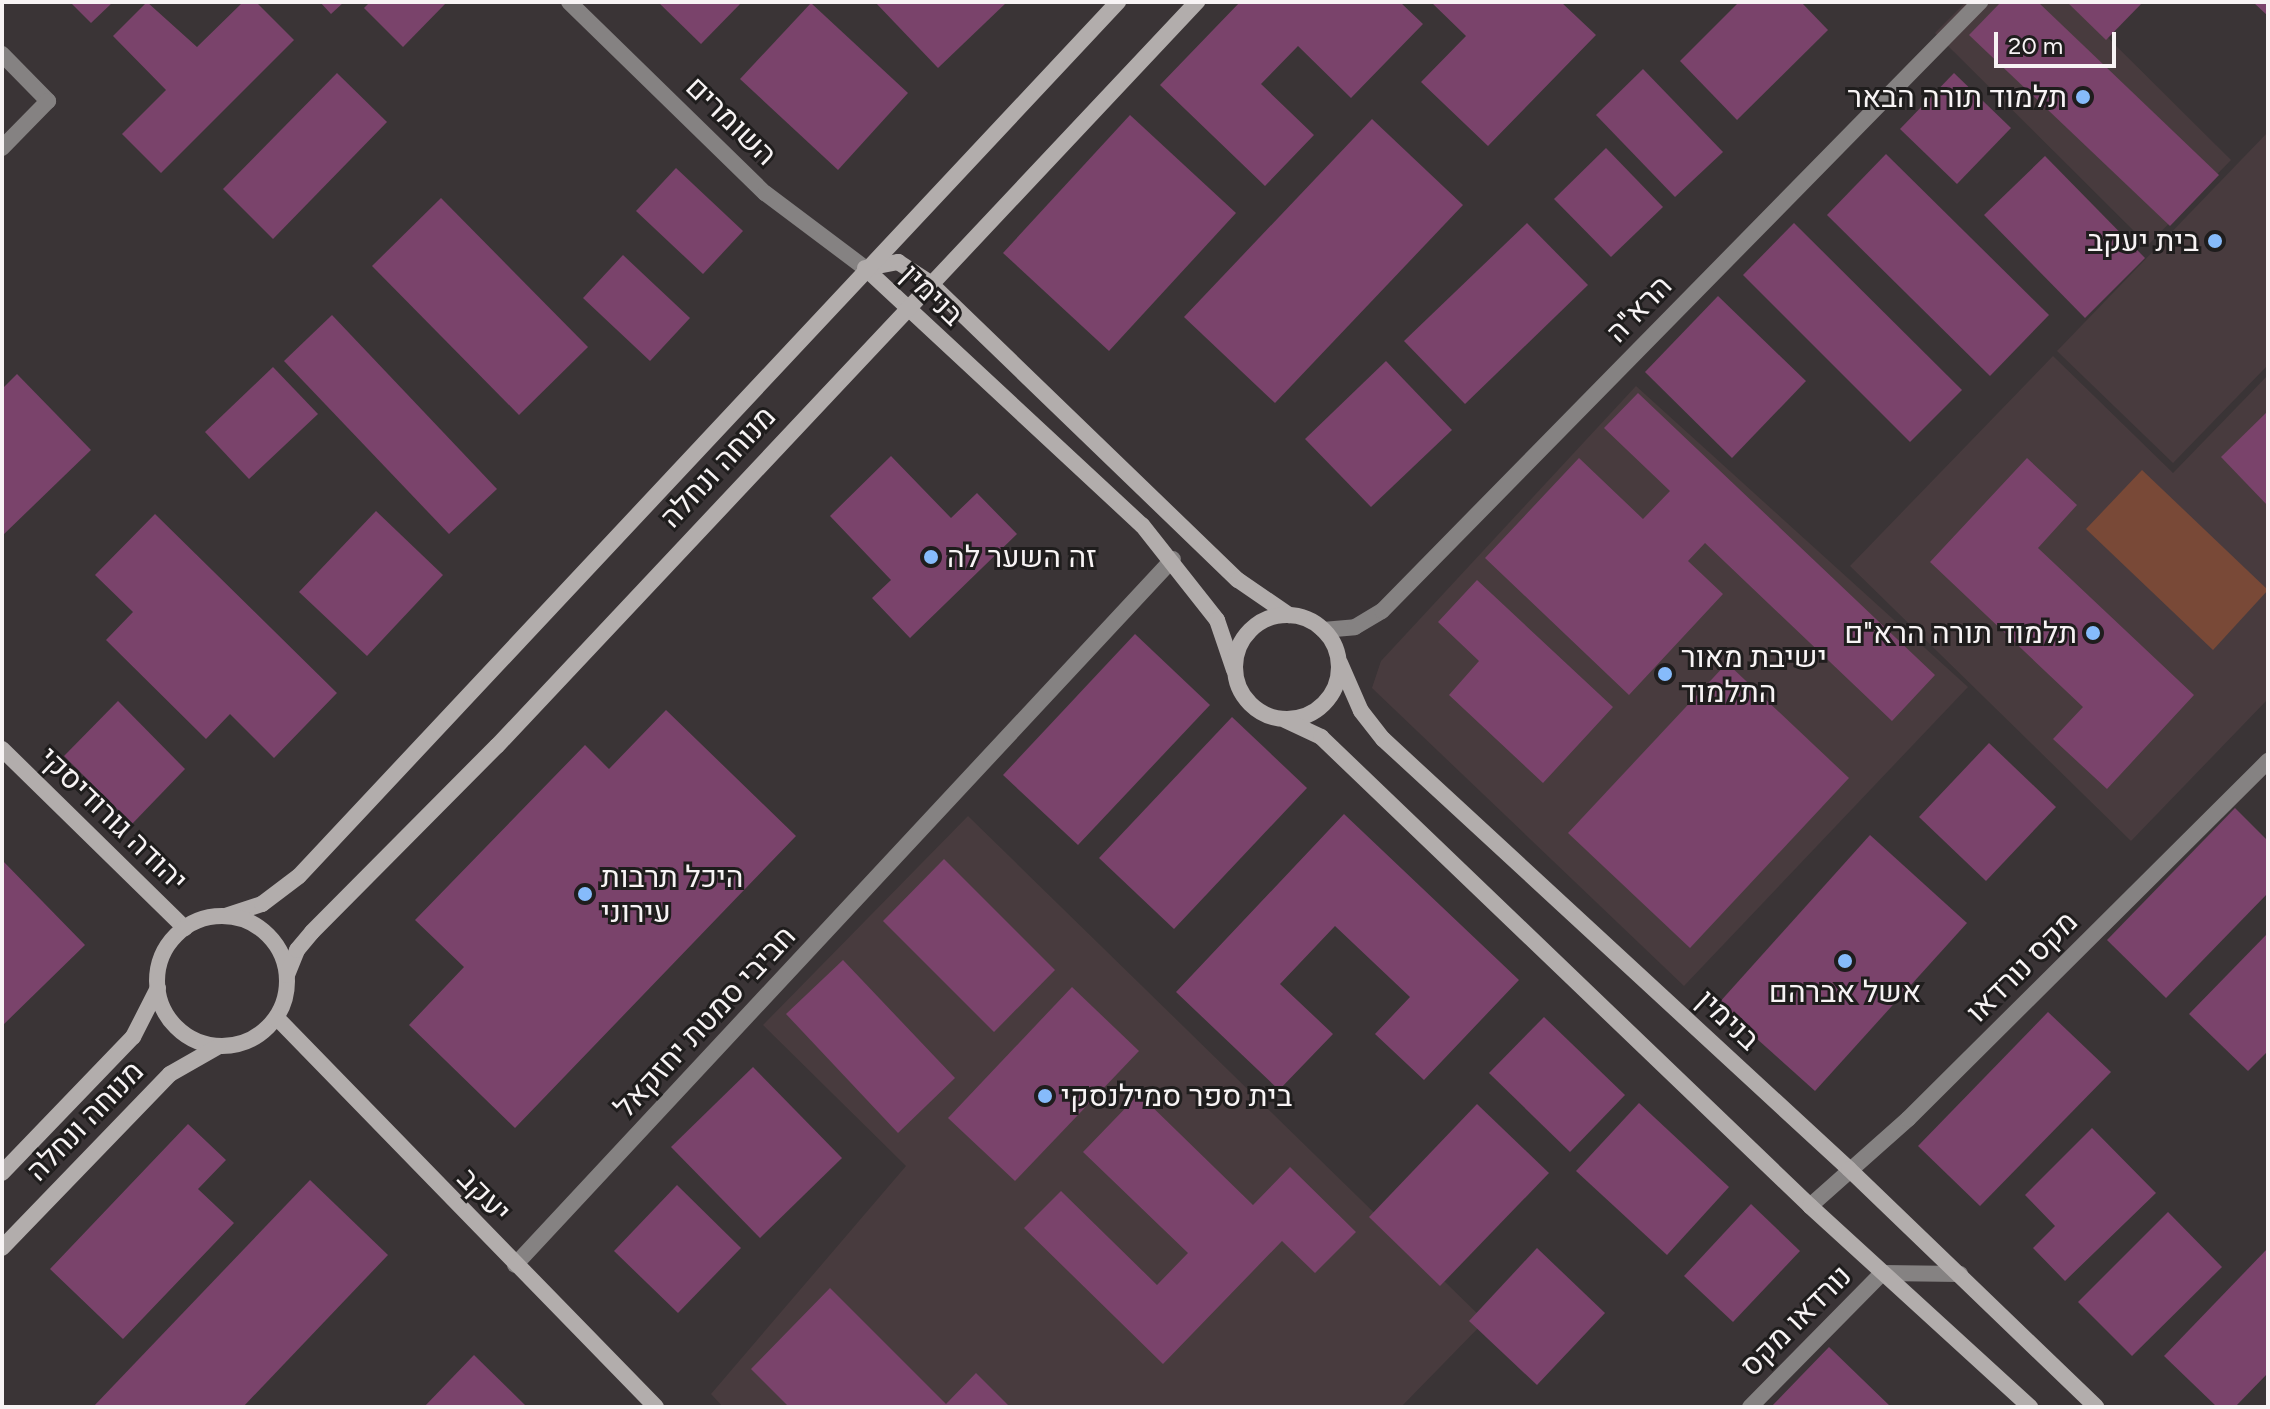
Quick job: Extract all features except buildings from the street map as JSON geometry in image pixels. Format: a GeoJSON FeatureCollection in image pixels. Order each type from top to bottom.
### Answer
{"type":"FeatureCollection","features":[{"type":"Feature","properties":{"kind":"street","name":"השומרים"},"geometry":{"type":"LineString","coordinates":[[569,2],[765,193],[865,268]]}},
{"type":"Feature","properties":{"kind":"street","name":"מנוחה ונחלה"},"geometry":{"type":"LineString","coordinates":[[225,916],[262,904],[299,876],[865,268],[1118,2]]}},
{"type":"Feature","properties":{"kind":"street","name":"מנוחה ונחלה"},"geometry":{"type":"LineString","coordinates":[[287,975],[297,950],[312,932],[497,746],[903,309],[1197,2]]}},
{"type":"Feature","properties":{"kind":"street","name":"הרא\"ה"},"geometry":{"type":"LineString","coordinates":[[1323,630],[1355,627],[1382,611],[1980,2]]}},
{"type":"Feature","properties":{"kind":"street"},"geometry":{"type":"LineString","coordinates":[[2,54],[48,101],[2,148]]}},
{"type":"Feature","properties":{"kind":"street","name":"בנימין"},"geometry":{"type":"LineString","coordinates":[[865,268],[898,262],[929,282],[1238,580],[1289,615]]}},
{"type":"Feature","properties":{"kind":"street","name":"בנימין"},"geometry":{"type":"LineString","coordinates":[[865,268],[903,309],[1173,559],[1217,620],[1234,670]]}},
{"type":"Feature","properties":{"kind":"street","name":"חביבי סמטת יחזקאל"},"geometry":{"type":"LineString","coordinates":[[515,1265],[1173,559]]}},
{"type":"Feature","properties":{"kind":"street"},"geometry":{"type":"LineString","coordinates":[[1285,720],[1319,710],[1338,681],[1340,663],[1323,630],[1289,615],[1272,617],[1249,631],[1236,652],[1234,670],[1244,699],[1256,710],[1321,737],[1810,1206],[2030,1407]]}},
{"type":"Feature","properties":{"kind":"street","name":"בנימין"},"geometry":{"type":"LineString","coordinates":[[1340,663],[1361,711],[1383,739],[1849,1169],[2096,1407]]}},
{"type":"Feature","properties":{"kind":"street","name":"יהודה גורודיסקי"},"geometry":{"type":"LineString","coordinates":[[2,749],[185,928]]}},
{"type":"Feature","properties":{"kind":"street","name":"מקס נורדאו"},"geometry":{"type":"LineString","coordinates":[[1810,1206],[1918,1109],[2268,761]]}},
{"type":"Feature","properties":{"kind":"street"},"geometry":{"type":"LineString","coordinates":[[225,916],[244,919],[274,941],[287,975],[277,1018],[241,1044],[219,1046],[200,1043],[171,1022],[158,988],[163,954],[185,928],[225,916]]}},
{"type":"Feature","properties":{"kind":"street","name":"מנוחה ונחלה"},"geometry":{"type":"LineString","coordinates":[[2,1173],[133,1037],[158,988]]}},
{"type":"Feature","properties":{"kind":"street","name":"יעקב"},"geometry":{"type":"LineString","coordinates":[[277,1018],[656,1407]]}},
{"type":"Feature","properties":{"kind":"street","name":"מנוחה ונחלה"},"geometry":{"type":"LineString","coordinates":[[2,1248],[170,1074],[219,1046]]}},
{"type":"Feature","properties":{"kind":"street"},"geometry":{"type":"LineString","coordinates":[[1882,1273],[1960,1274]]}},
{"type":"Feature","properties":{"kind":"street","name":"נורדאו מקס"},"geometry":{"type":"LineString","coordinates":[[1750,1407],[1882,1273]]}},
{"type":"Feature","properties":{"kind":"shaded area","name":"תלמוד תורה הבאר"},"geometry":{"type":"Polygon","coordinates":[[[1966,2],[2072,2],[2231,160],[2148,245],[1935,33],[1966,2]]]}},
{"type":"Feature","properties":{"kind":"shaded area","name":"בית יעקב"},"geometry":{"type":"Polygon","coordinates":[[[2268,132],[2268,365],[2173,463],[2057,351],[2268,132]]]}},
{"type":"Feature","properties":{"kind":"shaded area","name":"תלמוד תורה הרא\"ם"},"geometry":{"type":"Polygon","coordinates":[[[2053,356],[2173,473],[2268,375],[2268,699],[2131,841],[1850,566],[2053,356]]]}},
{"type":"Feature","properties":{"kind":"shaded area","name":"ישיבת מאור התלמוד"},"geometry":{"type":"Polygon","coordinates":[[[1636,386],[1968,687],[1684,986],[1372,688],[1381,661],[1636,386]]]}},
{"type":"Feature","properties":{"kind":"shaded area"},"geometry":{"type":"Polygon","coordinates":[[[2142,470],[2268,590],[2213,650],[2086,529],[2142,470]]]}},
{"type":"Feature","properties":{"kind":"shaded area","name":"בית ספר סמילנסקי"},"geometry":{"type":"Polygon","coordinates":[[[968,816],[1485,1321],[1401,1407],[723,1407],[711,1394],[906,1166],[763,1025],[968,816]]]}},
{"type":"Feature","properties":{"kind":"place","name":"תלמוד תורה הבאר"},"geometry":{"type":"Point","coordinates":[2083,97]}},
{"type":"Feature","properties":{"kind":"place","name":"בית יעקב"},"geometry":{"type":"Point","coordinates":[2215,241]}},
{"type":"Feature","properties":{"kind":"place","name":"זה השער לה"},"geometry":{"type":"Point","coordinates":[931,557]}},
{"type":"Feature","properties":{"kind":"place","name":"תלמוד תורה הרא\"ם"},"geometry":{"type":"Point","coordinates":[2093,633]}},
{"type":"Feature","properties":{"kind":"place","name":"ישיבת מאור התלמוד"},"geometry":{"type":"Point","coordinates":[1665,674]}},
{"type":"Feature","properties":{"kind":"place","name":"היכל תרבות עירוני"},"geometry":{"type":"Point","coordinates":[585,894]}},
{"type":"Feature","properties":{"kind":"place","name":"אשל אברהם"},"geometry":{"type":"Point","coordinates":[1845,961]}},
{"type":"Feature","properties":{"kind":"place","name":"בית ספר סמילנסקי"},"geometry":{"type":"Point","coordinates":[1045,1096]}}]}
